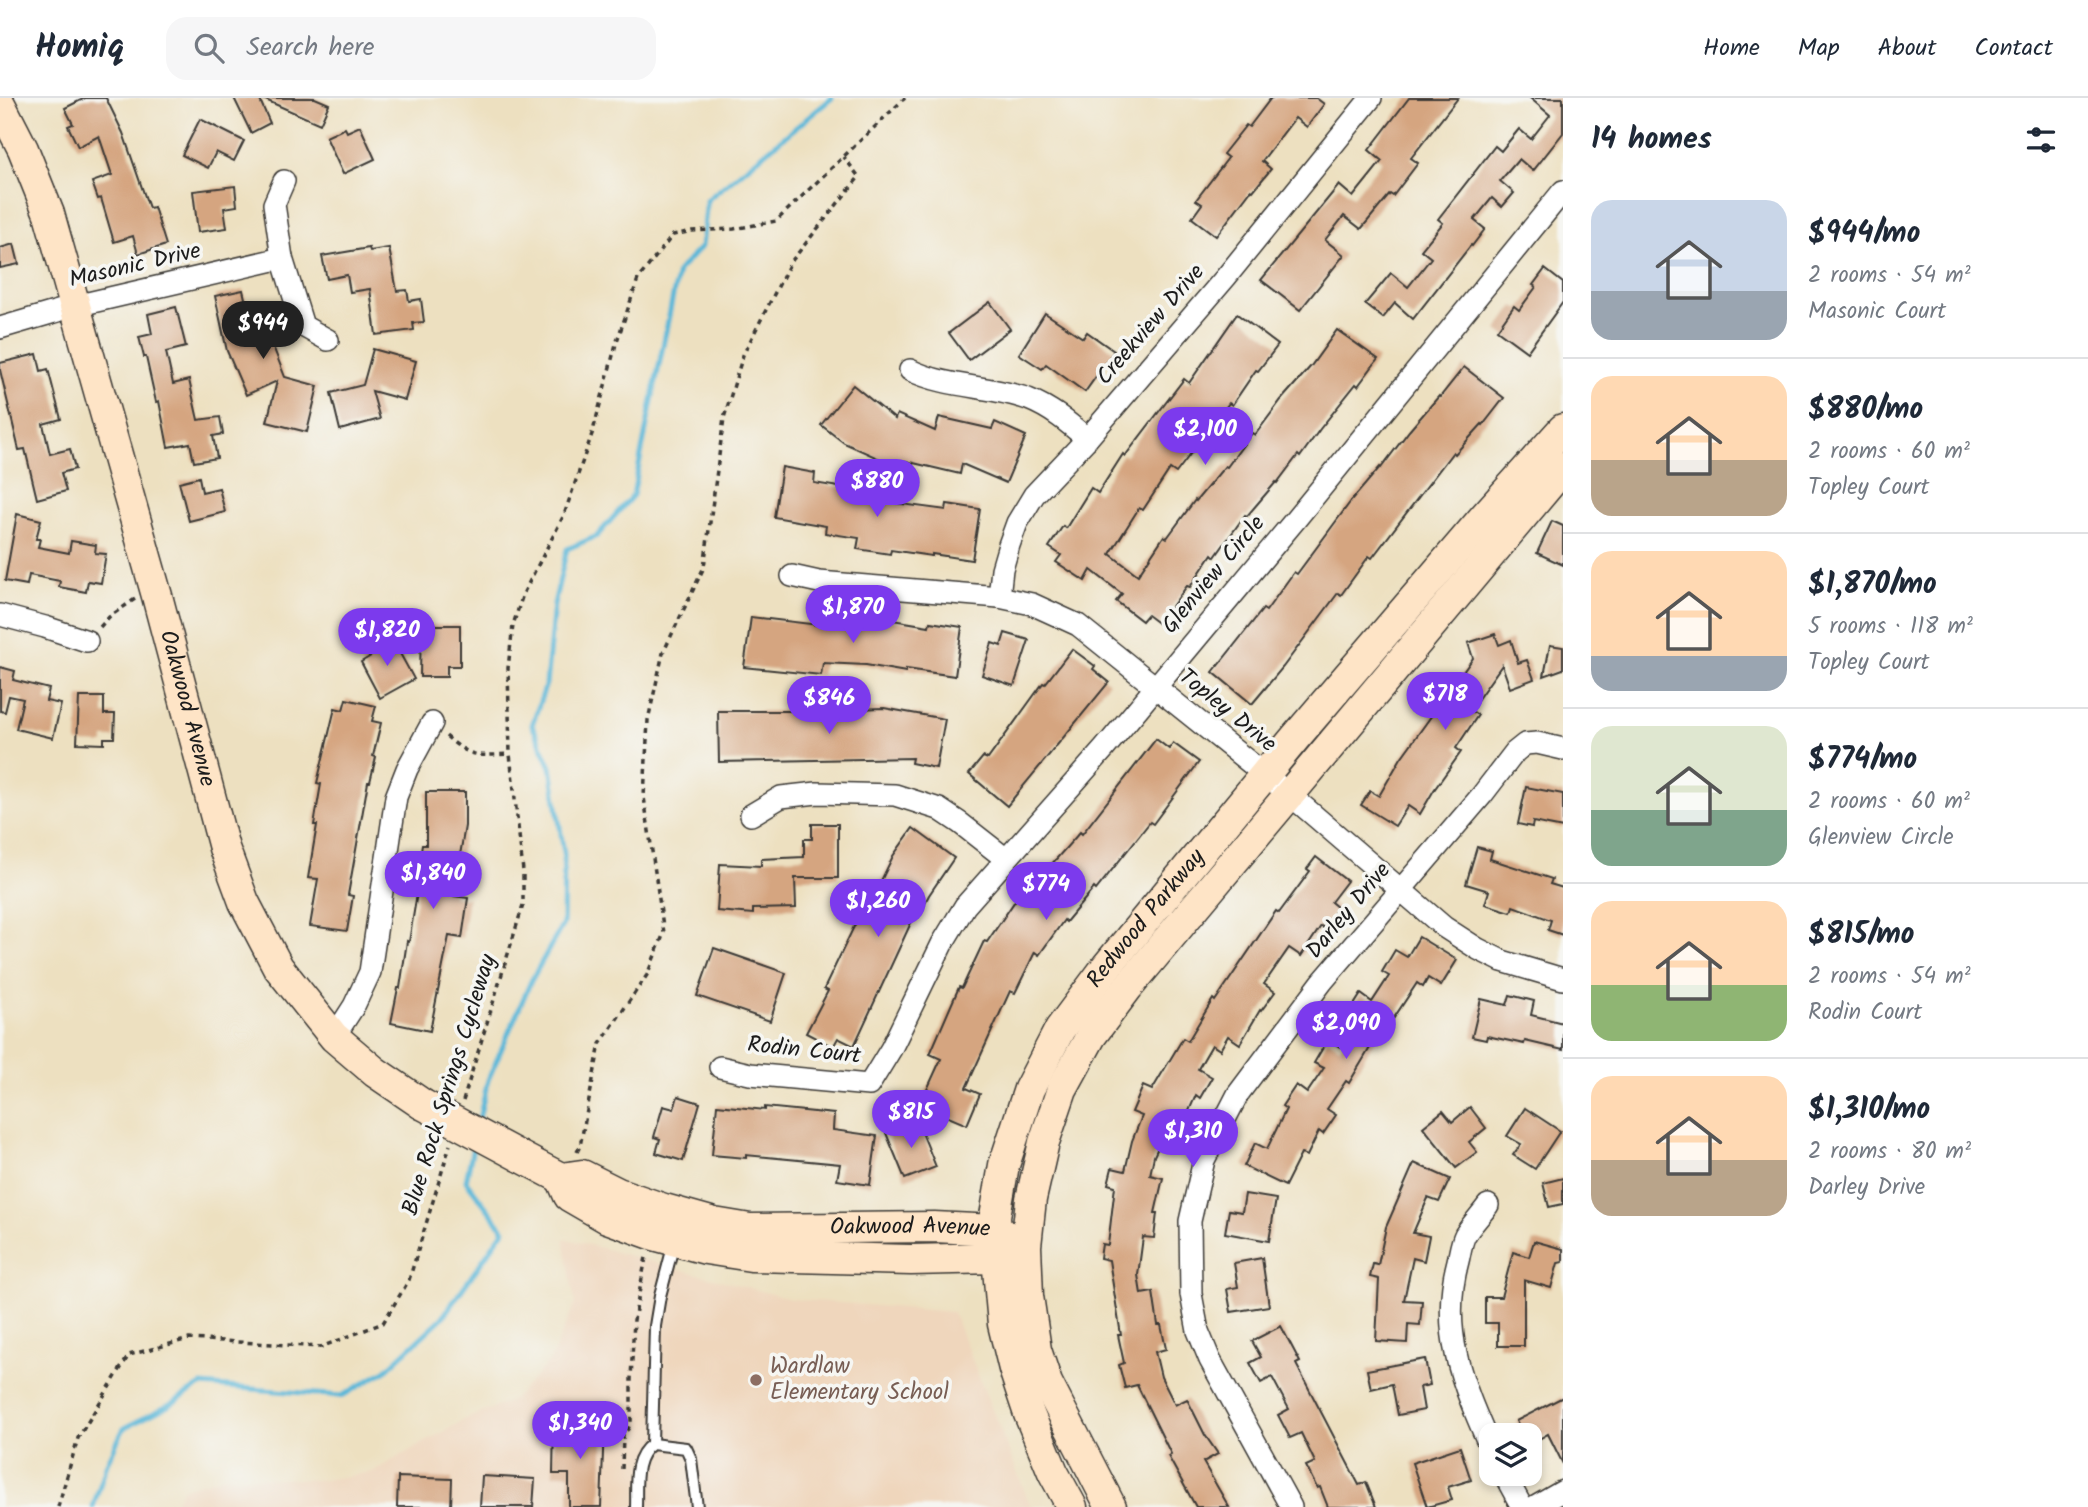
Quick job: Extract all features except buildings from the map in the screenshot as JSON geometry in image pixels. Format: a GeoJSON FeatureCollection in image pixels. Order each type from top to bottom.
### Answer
{"type":"FeatureCollection","features":[{"type":"Feature","properties":{"kind":"main road","name":"Oakwood Avenue"},"geometry":{"type":"LineString","coordinates":[[0,104],[23,149],[49,214],[224,848],[244,902],[278,967],[334,1037],[375,1073],[422,1104],[561,1178],[583,1175],[690,1232],[706,1249],[751,1256],[911,1260],[996,1244],[1026,1245]]}},
{"type":"Feature","properties":{"kind":"main road","name":"Redwood Parkway"},"geometry":{"type":"LineString","coordinates":[[1111,1507],[1047,1383],[1036,1350],[1028,1296],[1026,1245],[1031,1199],[1044,1142],[1062,1089],[1091,1036],[1128,987],[1289,794],[1556,462],[1563,429]]}},
{"type":"Feature","properties":{"kind":"main road","name":"Redwood Parkway"},"geometry":{"type":"LineString","coordinates":[[1072,1507],[1053,1472],[1029,1414],[1003,1324],[995,1216],[1004,1165],[1030,1089],[1060,1029],[1107,966],[1304,727],[1556,462]]}},
{"type":"Feature","properties":{"kind":"main road","name":"Oakwood Avenue"},"geometry":{"type":"LineString","coordinates":[[561,1178],[569,1196],[627,1226],[690,1232],[934,1227],[996,1244]]}},
{"type":"Feature","properties":{"kind":"street","name":"Creekview Drive"},"geometry":{"type":"LineString","coordinates":[[999,597],[1002,569],[1017,523],[1034,495],[1087,439],[1226,277],[1371,98]]}},
{"type":"Feature","properties":{"kind":"street"},"geometry":{"type":"LineString","coordinates":[[284,181],[274,204],[282,258],[303,326],[328,340]]}},
{"type":"Feature","properties":{"kind":"street","name":"Glenview Circle"},"geometry":{"type":"LineString","coordinates":[[914,998],[965,906],[1104,749],[1563,191]]}},
{"type":"Feature","properties":{"kind":"street","name":"Masonic Drive"},"geometry":{"type":"LineString","coordinates":[[0,328],[75,306],[282,258]]}},
{"type":"Feature","properties":{"kind":"street"},"geometry":{"type":"LineString","coordinates":[[910,370],[928,379],[1027,399],[1050,409],[1087,439]]}},
{"type":"Feature","properties":{"kind":"street","name":"Topley Drive"},"geometry":{"type":"LineString","coordinates":[[792,576],[819,582],[999,597],[1032,604],[1078,625],[1289,794],[1444,927],[1502,961],[1563,979]]}},
{"type":"Feature","properties":{"kind":"street"},"geometry":{"type":"LineString","coordinates":[[0,615],[87,641]]}},
{"type":"Feature","properties":{"kind":"street"},"geometry":{"type":"LineString","coordinates":[[334,1037],[354,1006],[370,972],[396,797],[407,769],[432,723]]}},
{"type":"Feature","properties":{"kind":"street","name":"Darley Drive"},"geometry":{"type":"LineString","coordinates":[[1291,1507],[1210,1360],[1198,1331],[1191,1294],[1190,1221],[1204,1160],[1238,1094],[1322,982],[1482,795],[1514,752],[1525,744],[1537,743],[1563,749]]}},
{"type":"Feature","properties":{"kind":"street"},"geometry":{"type":"LineString","coordinates":[[751,815],[781,797],[817,793],[895,795],[939,809],[960,822],[1006,859]]}},
{"type":"Feature","properties":{"kind":"street","name":"Rodin Court"},"geometry":{"type":"LineString","coordinates":[[720,1067],[750,1074],[869,1085],[891,1049],[914,998]]}},
{"type":"Feature","properties":{"kind":"street"},"geometry":{"type":"LineString","coordinates":[[1480,1423],[1468,1397],[1452,1339],[1450,1303],[1465,1236],[1488,1205]]}},
{"type":"Feature","properties":{"kind":"street"},"geometry":{"type":"LineString","coordinates":[[1511,1486],[1522,1507]]}},
{"type":"Feature","properties":{"kind":"street"},"geometry":{"type":"LineString","coordinates":[[1535,1507],[1563,1491]]}},
{"type":"Feature","properties":{"kind":"lane"},"geometry":{"type":"LineString","coordinates":[[636,1507],[639,1462],[642,1454],[652,1444],[655,1326],[660,1296],[690,1232]]}},
{"type":"Feature","properties":{"kind":"lane"},"geometry":{"type":"LineString","coordinates":[[652,1444],[686,1448],[691,1459],[697,1507]]}},
{"type":"Feature","properties":{"kind":"path","name":"Blue Rock Springs Cycleway"},"geometry":{"type":"LineString","coordinates":[[462,1106],[523,905],[523,871],[510,754],[508,668],[513,625],[523,594],[564,515],[593,431],[616,344],[638,279],[673,235],[692,231],[734,229],[776,221],[905,98]]}},
{"type":"Feature","properties":{"kind":"path"},"geometry":{"type":"LineString","coordinates":[[561,1178],[580,1146],[600,1044],[647,975],[664,933],[645,797],[648,720],[663,653],[704,567],[724,418],[743,355],[790,263],[859,177],[844,157]]}},
{"type":"Feature","properties":{"kind":"path"},"geometry":{"type":"LineString","coordinates":[[87,641],[109,617],[132,600],[155,592]]}},
{"type":"Feature","properties":{"kind":"path"},"geometry":{"type":"LineString","coordinates":[[460,749],[476,756],[510,754]]}},
{"type":"Feature","properties":{"kind":"path","name":"Blue Rock Springs Cycleway"},"geometry":{"type":"LineString","coordinates":[[58,1507],[78,1438],[129,1355],[189,1339],[321,1347],[383,1323],[409,1280],[454,1133]]}},
{"type":"Feature","properties":{"kind":"path"},"geometry":{"type":"LineString","coordinates":[[622,1471],[622,1434],[631,1422],[634,1320],[646,1255]]}},
{"type":"Feature","properties":{"kind":"shaded area","name":"Wardlaw Elementary School"},"geometry":{"type":"Polygon","coordinates":[[[564,1238],[790,1299],[953,1312],[1031,1507],[172,1507],[183,1488],[223,1477],[324,1480],[372,1472],[466,1419],[513,1400],[550,1361],[575,1303],[564,1238]]]}},
{"type":"Feature","properties":{"kind":"waterway"},"geometry":{"type":"LineString","coordinates":[[478,1123],[488,1080],[531,981],[563,924],[564,854],[551,767],[532,725],[546,684],[554,604],[567,549],[597,536],[633,495],[678,271],[702,246],[707,200],[832,98]]}},
{"type":"Feature","properties":{"kind":"waterway"},"geometry":{"type":"LineString","coordinates":[[93,1507],[107,1463],[124,1428],[168,1406],[201,1385],[342,1396],[385,1371],[442,1318],[504,1230],[466,1181],[474,1142]]}},
{"type":"Feature","properties":{"kind":"place","name":"Wardlaw Elementary School"},"geometry":{"type":"Point","coordinates":[756,1380]}}]}
